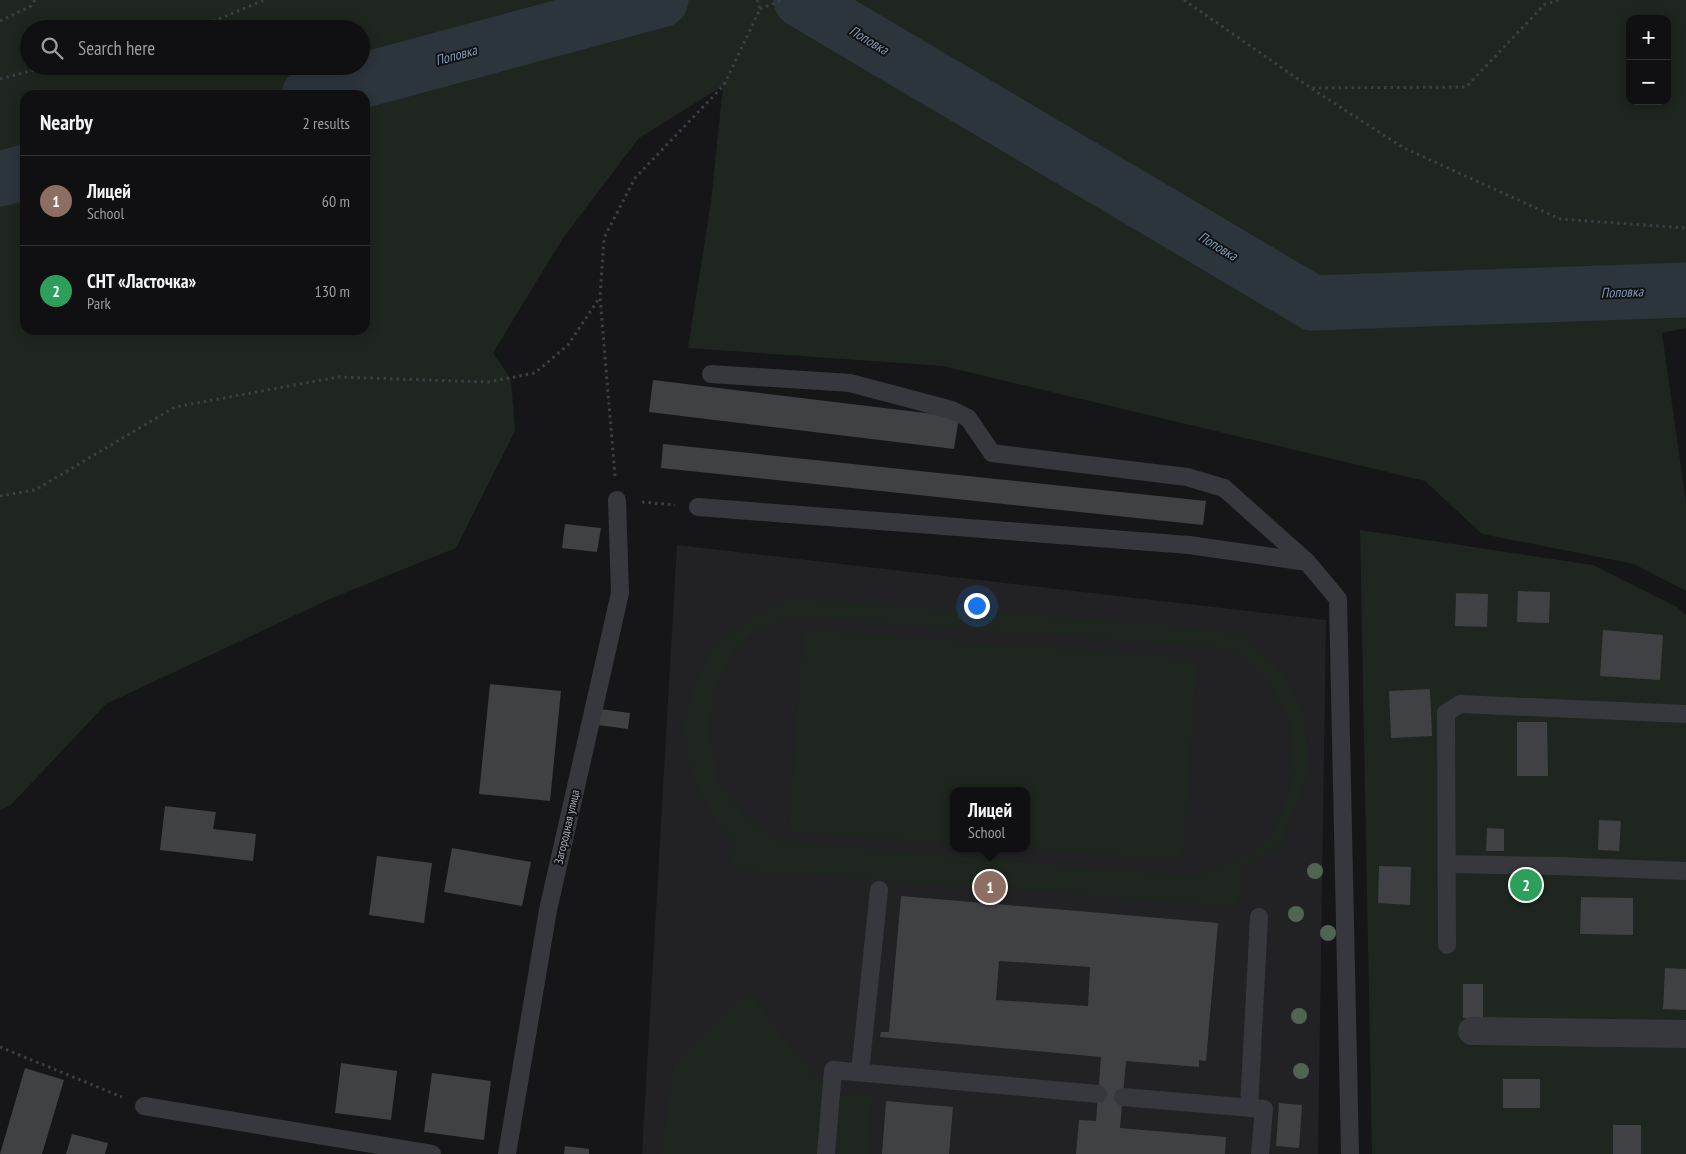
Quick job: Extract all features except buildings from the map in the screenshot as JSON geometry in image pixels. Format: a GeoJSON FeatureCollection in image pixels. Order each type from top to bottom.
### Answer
{"type":"FeatureCollection","features":[{"type":"Feature","properties":{"kind":"street"},"geometry":{"type":"LineString","coordinates":[[1472,1031],[1686,1034]]}},
{"type":"Feature","properties":{"kind":"lane"},"geometry":{"type":"LineString","coordinates":[[711,374],[850,383],[952,410],[968,418],[992,453],[1187,478],[1224,488],[1307,562],[1338,599],[1350,1154]]}},
{"type":"Feature","properties":{"kind":"lane","name":"Загородная улица"},"geometry":{"type":"LineString","coordinates":[[506,1154],[548,910],[620,593],[617,500]]}},
{"type":"Feature","properties":{"kind":"lane"},"geometry":{"type":"LineString","coordinates":[[698,507],[1189,545],[1307,562]]}},
{"type":"Feature","properties":{"kind":"lane"},"geometry":{"type":"LineString","coordinates":[[1447,945],[1446,713],[1460,704],[1686,714]]}},
{"type":"Feature","properties":{"kind":"lane"},"geometry":{"type":"LineString","coordinates":[[1447,864],[1686,871]]}},
{"type":"Feature","properties":{"kind":"lane"},"geometry":{"type":"LineString","coordinates":[[860,1072],[879,890]]}},
{"type":"Feature","properties":{"kind":"lane"},"geometry":{"type":"LineString","coordinates":[[1249,1108],[1259,917]]}},
{"type":"Feature","properties":{"kind":"lane"},"geometry":{"type":"LineString","coordinates":[[826,1154],[834,1070],[1098,1094]]}},
{"type":"Feature","properties":{"kind":"lane"},"geometry":{"type":"LineString","coordinates":[[1122,1097],[1264,1109],[1260,1154]]}},
{"type":"Feature","properties":{"kind":"lane"},"geometry":{"type":"LineString","coordinates":[[144,1106],[432,1154]]}},
{"type":"Feature","properties":{"kind":"path"},"geometry":{"type":"LineString","coordinates":[[0,21],[31,6],[35,0]]}},
{"type":"Feature","properties":{"kind":"path"},"geometry":{"type":"LineString","coordinates":[[217,20],[264,0]]}},
{"type":"Feature","properties":{"kind":"path"},"geometry":{"type":"LineString","coordinates":[[757,0],[760,10]]}},
{"type":"Feature","properties":{"kind":"path"},"geometry":{"type":"LineString","coordinates":[[698,507],[617,500],[600,297],[604,238],[635,178],[724,85],[760,10],[783,0]]}},
{"type":"Feature","properties":{"kind":"path"},"geometry":{"type":"LineString","coordinates":[[1184,0],[1311,88],[1404,148],[1560,219],[1686,228]]}},
{"type":"Feature","properties":{"kind":"path"},"geometry":{"type":"LineString","coordinates":[[1311,88],[1466,87],[1544,5],[1560,0]]}},
{"type":"Feature","properties":{"kind":"path"},"geometry":{"type":"LineString","coordinates":[[0,78],[20,73]]}},
{"type":"Feature","properties":{"kind":"path"},"geometry":{"type":"LineString","coordinates":[[0,496],[35,490],[175,407],[338,376],[488,382],[535,373],[568,345],[600,297]]}},
{"type":"Feature","properties":{"kind":"path"},"geometry":{"type":"LineString","coordinates":[[0,1047],[144,1106]]}},
{"type":"Feature","properties":{"kind":"shaded area"},"geometry":{"type":"Polygon","coordinates":[[[0,0],[1686,0],[1686,328],[1662,333],[1686,503],[1686,591],[1634,564],[1482,534],[1425,481],[943,366],[688,348],[711,202],[723,86],[639,138],[563,238],[493,353],[511,379],[515,431],[456,548],[332,598],[106,704],[11,805],[0,810],[0,0]]]}},
{"type":"Feature","properties":{"kind":"shaded area"},"geometry":{"type":"Polygon","coordinates":[[[1360,530],[1593,565],[1677,607],[1686,615],[1686,1154],[1372,1154],[1360,530]]]}},
{"type":"Feature","properties":{"kind":"shaded area"},"geometry":{"type":"Polygon","coordinates":[[[677,545],[1326,620],[1318,1154],[642,1154],[677,545]]]}},
{"type":"Feature","properties":{"kind":"shaded area"},"geometry":{"type":"Polygon","coordinates":[[[791,599],[1182,626],[1242,635],[1283,674],[1305,717],[1309,773],[1280,844],[1242,869],[1238,906],[731,869],[736,841],[716,821],[690,772],[684,727],[694,685],[714,647],[753,615],[791,599]],[[791,616],[754,632],[733,652],[715,690],[708,731],[719,783],[744,816],[776,841],[1195,877],[1244,856],[1274,833],[1294,774],[1289,719],[1267,681],[1231,648],[791,616]]]}},
{"type":"Feature","properties":{"kind":"shaded area"},"geometry":{"type":"Polygon","coordinates":[[[803,630],[1197,659],[1182,860],[1030,848],[1030,787],[950,787],[950,843],[789,831],[803,630]]]}},
{"type":"Feature","properties":{"kind":"shaded area"},"geometry":{"type":"Polygon","coordinates":[[[748,991],[804,1064],[835,1096],[872,1096],[867,1154],[661,1154],[674,1065],[748,991]]]}},
{"type":"Feature","properties":{"kind":"waterway","name":"Поповка"},"geometry":{"type":"LineString","coordinates":[[328,90],[661,0]]}},
{"type":"Feature","properties":{"kind":"waterway","name":"Поповка"},"geometry":{"type":"LineString","coordinates":[[801,0],[1313,303],[1686,290]]}},
{"type":"Feature","properties":{"kind":"waterway","name":"Поповка"},"geometry":{"type":"LineString","coordinates":[[0,179],[20,173]]}},
{"type":"Feature","properties":{"kind":"place","name":"СНТ «Ласточка»"},"geometry":{"type":"Point","coordinates":[1526,885]}},
{"type":"Feature","properties":{"kind":"place","name":"Лицей"},"geometry":{"type":"Point","coordinates":[990,887]}}]}
